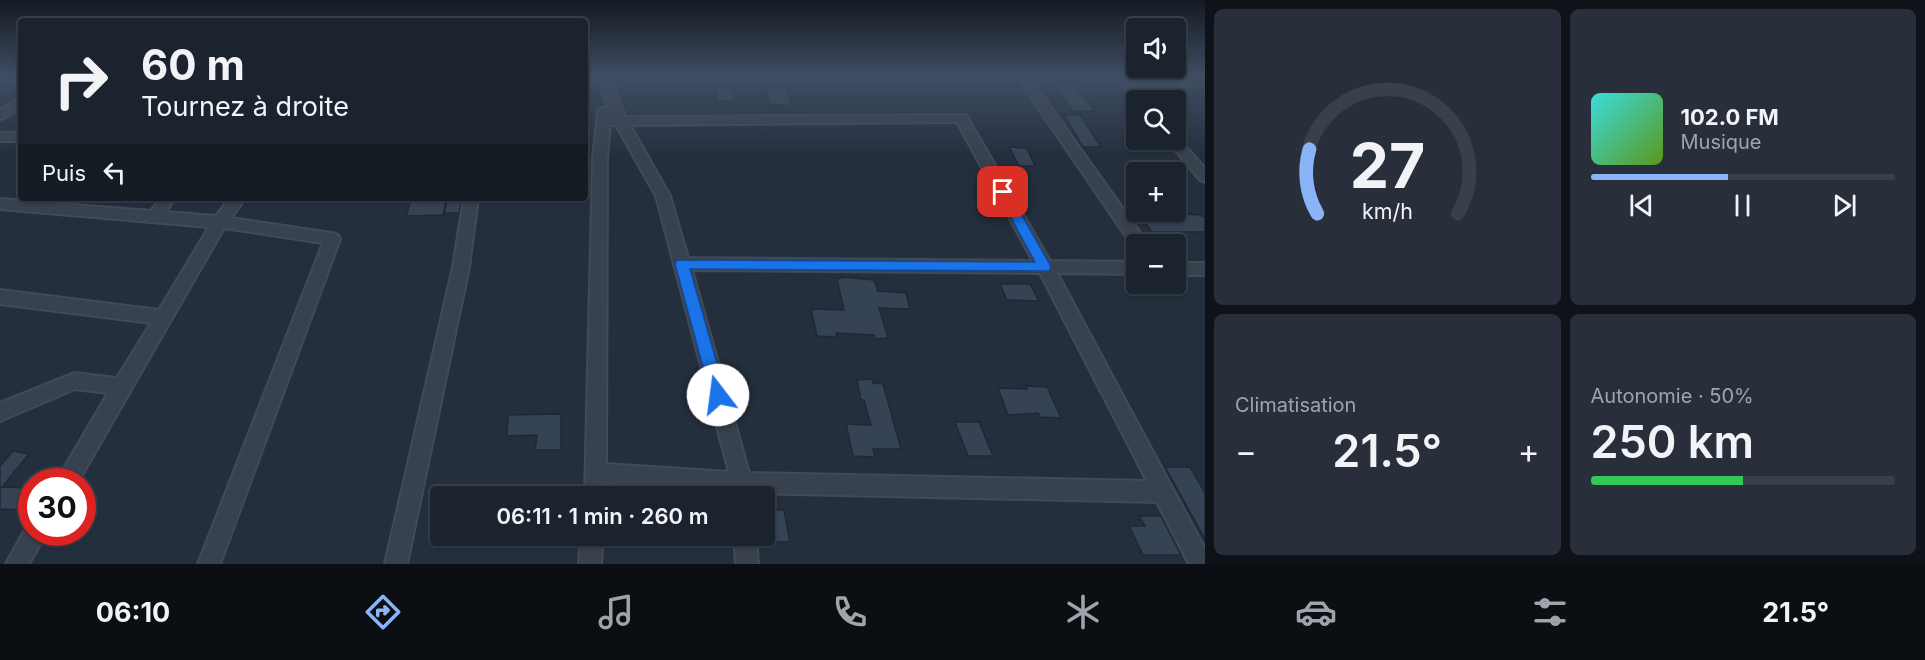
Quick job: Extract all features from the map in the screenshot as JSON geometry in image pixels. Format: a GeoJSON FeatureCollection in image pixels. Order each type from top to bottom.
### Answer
{"type":"FeatureCollection","features":[{"type":"Feature","properties":{"kind":"street"},"geometry":{"type":"LineString","coordinates":[[610,103],[613,121],[663,196],[741,486]]}},
{"type":"Feature","properties":{"kind":"street"},"geometry":{"type":"LineString","coordinates":[[1041,103],[1133,234]]}},
{"type":"Feature","properties":{"kind":"street"},"geometry":{"type":"LineString","coordinates":[[0,116],[18,104]]}},
{"type":"Feature","properties":{"kind":"street"},"geometry":{"type":"LineString","coordinates":[[613,121],[961,118],[1045,267],[1201,564]]}},
{"type":"Feature","properties":{"kind":"street"},"geometry":{"type":"LineString","coordinates":[[596,486],[592,158],[613,121]]}},
{"type":"Feature","properties":{"kind":"street"},"geometry":{"type":"LineString","coordinates":[[0,137],[18,137]]}},
{"type":"Feature","properties":{"kind":"street"},"geometry":{"type":"LineString","coordinates":[[1182,150],[1205,177]]}},
{"type":"Feature","properties":{"kind":"street"},"geometry":{"type":"LineString","coordinates":[[154,218],[166,201]]}},
{"type":"Feature","properties":{"kind":"street"},"geometry":{"type":"LineString","coordinates":[[74,468],[220,222],[236,201]]}},
{"type":"Feature","properties":{"kind":"street"},"geometry":{"type":"LineString","coordinates":[[396,564],[461,267],[471,201]]}},
{"type":"Feature","properties":{"kind":"street"},"geometry":{"type":"LineString","coordinates":[[0,204],[220,222],[332,239],[209,564]]}},
{"type":"Feature","properties":{"kind":"street"},"geometry":{"type":"LineString","coordinates":[[682,264],[1126,268]]}},
{"type":"Feature","properties":{"kind":"street"},"geometry":{"type":"LineString","coordinates":[[1186,269],[1205,269]]}},
{"type":"Feature","properties":{"kind":"street"},"geometry":{"type":"LineString","coordinates":[[0,297],[163,318]]}},
{"type":"Feature","properties":{"kind":"street"},"geometry":{"type":"LineString","coordinates":[[0,412],[74,381],[122,387]]}},
{"type":"Feature","properties":{"kind":"street"},"geometry":{"type":"LineString","coordinates":[[597,473],[708,486]]}},
{"type":"Feature","properties":{"kind":"street"},"geometry":{"type":"LineString","coordinates":[[775,490],[1163,492]]}},
{"type":"Feature","properties":{"kind":"street"},"geometry":{"type":"LineString","coordinates":[[17,564],[28,546]]}},
{"type":"Feature","properties":{"kind":"street"},"geometry":{"type":"LineString","coordinates":[[590,564],[591,546]]}},
{"type":"Feature","properties":{"kind":"street"},"geometry":{"type":"LineString","coordinates":[[746,546],[747,564]]}},
{"type":"Feature","properties":{"kind":"building"},"geometry":{"type":"Polygon","coordinates":[[[790,103],[791,106],[769,104],[790,103]]]}},
{"type":"Feature","properties":{"kind":"building"},"geometry":{"type":"Polygon","coordinates":[[[1067,103],[1089,103],[1095,111],[1073,111],[1067,103]]]}},
{"type":"Feature","properties":{"kind":"building"},"geometry":{"type":"Polygon","coordinates":[[[1064,115],[1080,115],[1101,147],[1083,147],[1064,115]]]}},
{"type":"Feature","properties":{"kind":"building"},"geometry":{"type":"Polygon","coordinates":[[[1009,147],[1027,148],[1035,166],[1019,166],[1009,147]]]}},
{"type":"Feature","properties":{"kind":"building"},"geometry":{"type":"Polygon","coordinates":[[[411,201],[446,201],[443,215],[406,216],[411,201]]]}},
{"type":"Feature","properties":{"kind":"building"},"geometry":{"type":"Polygon","coordinates":[[[447,201],[461,201],[459,213],[444,213],[447,201]]]}},
{"type":"Feature","properties":{"kind":"building"},"geometry":{"type":"Polygon","coordinates":[[[1186,214],[1205,217],[1205,232],[1152,232],[1144,222],[1186,222],[1186,214]]]}},
{"type":"Feature","properties":{"kind":"building"},"geometry":{"type":"Polygon","coordinates":[[[844,277],[874,280],[878,291],[906,293],[910,309],[879,308],[888,338],[875,339],[874,335],[836,333],[837,337],[817,336],[811,309],[844,310],[837,279],[844,277]]]}},
{"type":"Feature","properties":{"kind":"building"},"geometry":{"type":"Polygon","coordinates":[[[1000,284],[1030,284],[1039,301],[1007,300],[1000,284]]]}},
{"type":"Feature","properties":{"kind":"building"},"geometry":{"type":"Polygon","coordinates":[[[872,379],[873,383],[883,384],[901,449],[873,449],[875,457],[853,456],[846,424],[871,425],[864,400],[861,400],[857,380],[872,379]]]}},
{"type":"Feature","properties":{"kind":"building"},"geometry":{"type":"Polygon","coordinates":[[[1026,386],[1047,387],[1061,418],[1040,417],[1038,413],[1008,415],[998,388],[1027,389],[1026,386]]]}},
{"type":"Feature","properties":{"kind":"building"},"geometry":{"type":"Polygon","coordinates":[[[561,414],[561,450],[535,450],[537,435],[507,436],[508,415],[561,414]]]}},
{"type":"Feature","properties":{"kind":"building"},"geometry":{"type":"Polygon","coordinates":[[[955,422],[979,422],[993,456],[968,456],[955,422]]]}},
{"type":"Feature","properties":{"kind":"building"},"geometry":{"type":"Polygon","coordinates":[[[13,451],[29,454],[2,487],[18,488],[18,510],[0,509],[0,466],[13,451]]]}},
{"type":"Feature","properties":{"kind":"building"},"geometry":{"type":"Polygon","coordinates":[[[1165,467],[1190,467],[1205,493],[1205,539],[1165,467]]]}},
{"type":"Feature","properties":{"kind":"building"},"geometry":{"type":"Polygon","coordinates":[[[775,510],[784,510],[790,542],[775,542],[775,510]]]}},
{"type":"Feature","properties":{"kind":"building"},"geometry":{"type":"Polygon","coordinates":[[[1139,516],[1161,516],[1181,555],[1143,555],[1129,526],[1145,526],[1139,516]]]}},
{"type":"Feature","properties":{"kind":"route"},"geometry":{"type":"LineString","coordinates":[[718,395],[682,264],[1045,267],[1003,192]]}}]}
